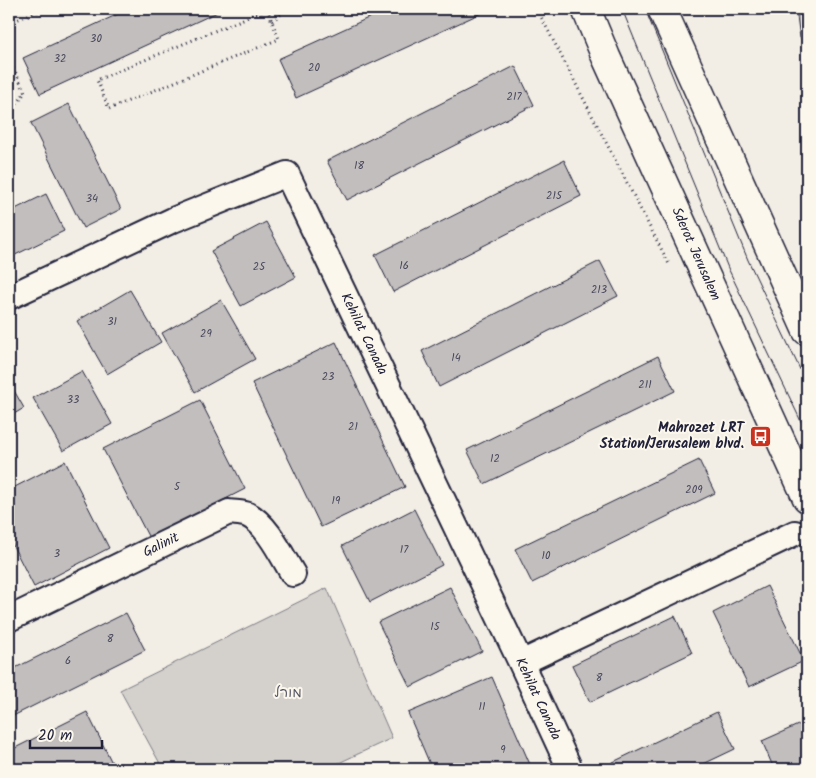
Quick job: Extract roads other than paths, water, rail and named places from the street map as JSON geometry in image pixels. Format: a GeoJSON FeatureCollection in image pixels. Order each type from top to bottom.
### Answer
{"type":"FeatureCollection","features":[{"type":"Feature","properties":{"kind":"main road","name":"Sderot Jerusalem"},"geometry":{"type":"LineString","coordinates":[[586,9],[606,57],[807,498]]}},
{"type":"Feature","properties":{"kind":"main road"},"geometry":{"type":"LineString","coordinates":[[662,9],[807,330]]}},
{"type":"Feature","properties":{"kind":"street","name":"Kehilat Canada"},"geometry":{"type":"LineString","coordinates":[[9,297],[173,220],[287,174],[522,663],[570,769]]}},
{"type":"Feature","properties":{"kind":"street","name":"Galinit"},"geometry":{"type":"LineString","coordinates":[[9,619],[229,512],[246,514],[258,521],[292,574]]}},
{"type":"Feature","properties":{"kind":"street"},"geometry":{"type":"LineString","coordinates":[[522,663],[795,533]]}},
{"type":"Feature","properties":{"kind":"tram line"},"geometry":{"type":"LineString","coordinates":[[622,9],[728,268],[807,434]]}},
{"type":"Feature","properties":{"kind":"tram line"},"geometry":{"type":"LineString","coordinates":[[645,9],[748,260],[807,384]]}},
{"type":"Feature","properties":{"kind":"place","name":"Mahrozet LRT Station/Jerusalem blvd."},"geometry":{"type":"Point","coordinates":[760,436]}},
{"type":"Feature","properties":{"kind":"park label","name":"מורל"},"geometry":{"type":"Point","coordinates":[288,693]}}]}
